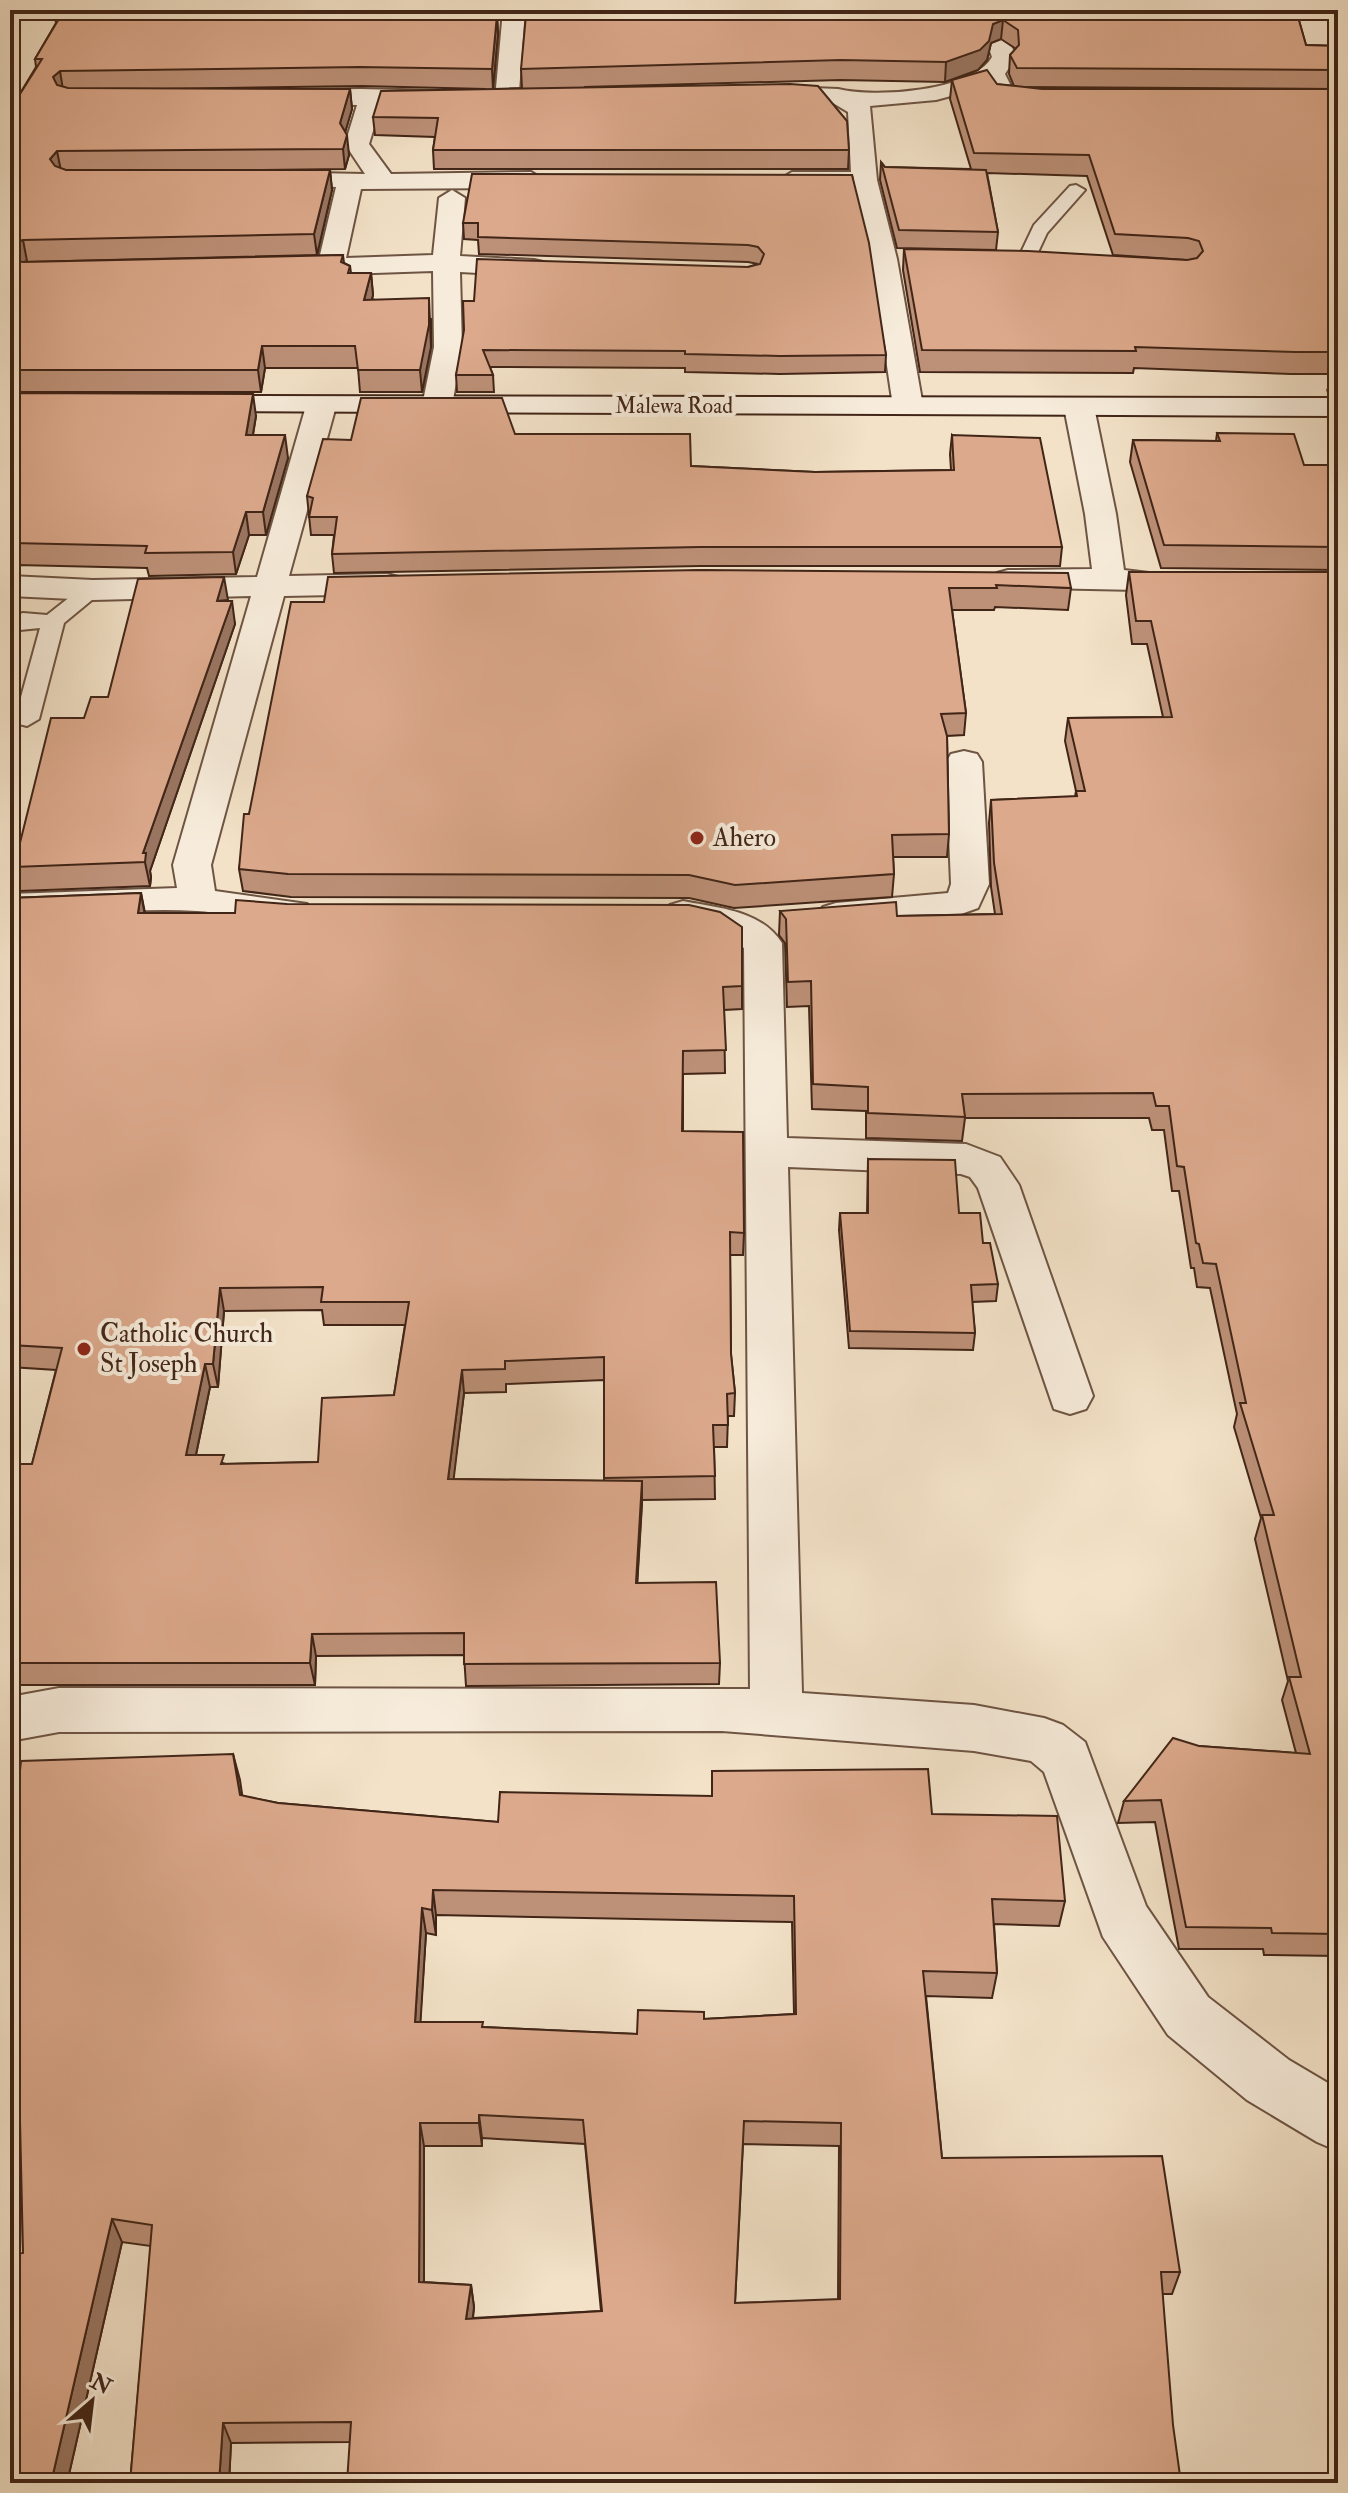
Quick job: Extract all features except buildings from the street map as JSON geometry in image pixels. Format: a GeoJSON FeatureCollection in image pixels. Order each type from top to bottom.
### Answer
{"type":"FeatureCollection","features":[{"type":"Feature","properties":{"kind":"street"},"geometry":{"type":"LineString","coordinates":[[989,19],[1022,28]]}},
{"type":"Feature","properties":{"kind":"street"},"geometry":{"type":"LineString","coordinates":[[743,93],[815,93],[848,100],[951,90],[979,84],[994,75],[1004,57],[989,19]]}},
{"type":"Feature","properties":{"kind":"street"},"geometry":{"type":"LineString","coordinates":[[507,99],[507,20],[538,24]]}},
{"type":"Feature","properties":{"kind":"street"},"geometry":{"type":"LineString","coordinates":[[994,75],[1004,96],[1072,100]]}},
{"type":"Feature","properties":{"kind":"street"},"geometry":{"type":"LineString","coordinates":[[361,96],[370,99],[369,108],[360,120],[357,144],[384,182]]}},
{"type":"Feature","properties":{"kind":"street"},"geometry":{"type":"LineString","coordinates":[[270,98],[585,97]]}},
{"type":"Feature","properties":{"kind":"street"},"geometry":{"type":"LineString","coordinates":[[848,100],[860,109],[864,180],[884,259],[908,406]]}},
{"type":"Feature","properties":{"kind":"street"},"geometry":{"type":"LineString","coordinates":[[242,177],[384,182],[557,180]]}},
{"type":"Feature","properties":{"kind":"street"},"geometry":{"type":"LineString","coordinates":[[331,265],[350,180]]}},
{"type":"Feature","properties":{"kind":"street"},"geometry":{"type":"LineString","coordinates":[[771,180],[864,180]]}},
{"type":"Feature","properties":{"kind":"street"},"geometry":{"type":"LineString","coordinates":[[437,406],[448,347],[446,263],[452,198]]}},
{"type":"Feature","properties":{"kind":"street"},"geometry":{"type":"LineString","coordinates":[[884,259],[915,259]]}},
{"type":"Feature","properties":{"kind":"street"},"geometry":{"type":"LineString","coordinates":[[994,260],[1057,263]]}},
{"type":"Feature","properties":{"kind":"street"},"geometry":{"type":"LineString","coordinates":[[254,268],[446,263],[500,268],[564,268]]}},
{"type":"Feature","properties":{"kind":"street","name":"Malewa Road"},"geometry":{"type":"LineString","coordinates":[[166,405],[1338,407]]}},
{"type":"Feature","properties":{"kind":"street"},"geometry":{"type":"LineString","coordinates":[[198,899],[192,865],[273,586],[321,406]]}},
{"type":"Feature","properties":{"kind":"street"},"geometry":{"type":"LineString","coordinates":[[1079,407],[1087,459],[1109,550],[1108,579]]}},
{"type":"Feature","properties":{"kind":"street"},"geometry":{"type":"LineString","coordinates":[[975,580],[1170,582]]}},
{"type":"Feature","properties":{"kind":"street"},"geometry":{"type":"LineString","coordinates":[[10,586],[93,590],[415,584]]}},
{"type":"Feature","properties":{"kind":"street"},"geometry":{"type":"LineString","coordinates":[[641,912],[689,913],[734,923],[947,907],[965,900],[970,884],[964,762]]}},
{"type":"Feature","properties":{"kind":"street"},"geometry":{"type":"LineString","coordinates":[[10,906],[198,899],[240,908],[338,912]]}},
{"type":"Feature","properties":{"kind":"street"},"geometry":{"type":"LineString","coordinates":[[734,923],[763,943],[776,1713]]}},
{"type":"Feature","properties":{"kind":"street"},"geometry":{"type":"LineString","coordinates":[[766,1152],[966,1159],[985,1167],[998,1185],[1070,1396]]}},
{"type":"Feature","properties":{"kind":"street"},"geometry":{"type":"LineString","coordinates":[[12,1716],[59,1710],[722,1709],[974,1728],[1044,1741],[1066,1758],[1123,1919],[1188,2016],[1268,2080],[1338,2122]]}},
{"type":"Feature","properties":{"kind":"lane"},"geometry":{"type":"LineString","coordinates":[[1026,261],[1037,228],[1062,209],[1076,190]]}},
{"type":"Feature","properties":{"kind":"lane"},"geometry":{"type":"LineString","coordinates":[[27,719],[53,622],[61,612],[80,603],[93,590]]}},
{"type":"Feature","properties":{"kind":"lane"},"geometry":{"type":"LineString","coordinates":[[10,624],[23,620],[53,622]]}},
{"type":"Feature","properties":{"kind":"place","name":"Ahero"},"geometry":{"type":"Point","coordinates":[697,838]}},
{"type":"Feature","properties":{"kind":"place","name":"Catholic Church St Joseph"},"geometry":{"type":"Point","coordinates":[84,1349]}}]}
